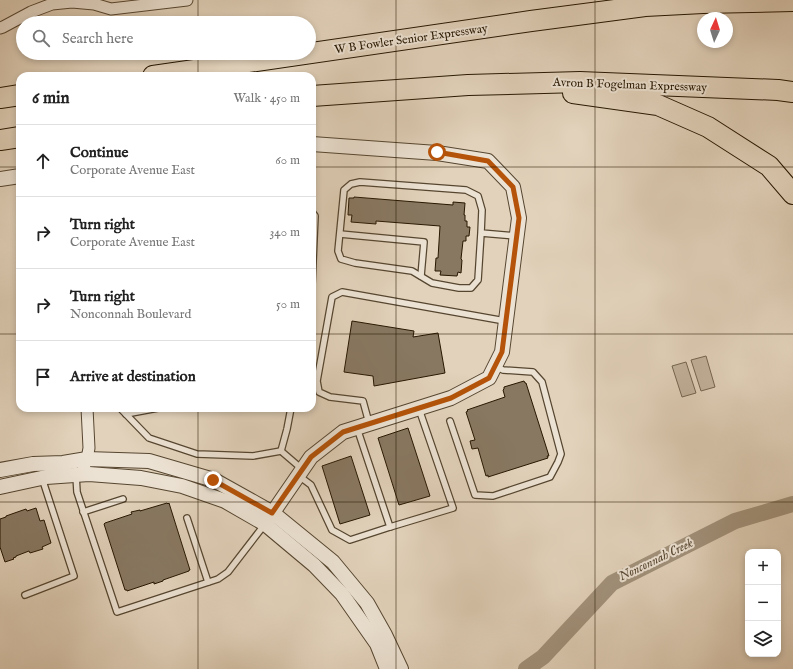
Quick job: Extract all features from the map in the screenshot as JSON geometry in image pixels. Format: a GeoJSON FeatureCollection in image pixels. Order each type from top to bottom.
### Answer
{"type":"FeatureCollection","features":[{"type":"Feature","properties":{"kind":"highway"},"geometry":{"type":"LineString","coordinates":[[645,6],[677,0]]}},
{"type":"Feature","properties":{"kind":"highway"},"geometry":{"type":"LineString","coordinates":[[760,2],[793,6]]}},
{"type":"Feature","properties":{"kind":"highway"},"geometry":{"type":"LineString","coordinates":[[645,6],[703,3],[793,2]]}},
{"type":"Feature","properties":{"kind":"highway","name":"W B Fowler Senior Expressway"},"geometry":{"type":"LineString","coordinates":[[316,52],[645,6]]}},
{"type":"Feature","properties":{"kind":"highway","name":"W B Fowler Senior Expressway"},"geometry":{"type":"LineString","coordinates":[[180,72],[263,60]]}},
{"type":"Feature","properties":{"kind":"highway","name":"Avron B Fogelman Expressway"},"geometry":{"type":"LineString","coordinates":[[468,85],[580,82],[778,90],[793,92]]}},
{"type":"Feature","properties":{"kind":"highway"},"geometry":{"type":"LineString","coordinates":[[316,96],[468,85],[574,93],[658,105],[708,128],[769,166],[793,194]]}},
{"type":"Feature","properties":{"kind":"highway"},"geometry":{"type":"LineString","coordinates":[[0,98],[16,96]]}},
{"type":"Feature","properties":{"kind":"highway"},"geometry":{"type":"LineString","coordinates":[[0,140],[16,138]]}},
{"type":"Feature","properties":{"kind":"street"},"geometry":{"type":"LineString","coordinates":[[24,16],[52,4],[72,2],[94,4],[111,8],[187,0]]}},
{"type":"Feature","properties":{"kind":"street"},"geometry":{"type":"LineString","coordinates":[[0,28],[16,20]]}},
{"type":"Feature","properties":{"kind":"street"},"geometry":{"type":"LineString","coordinates":[[269,518],[311,457],[343,432],[451,398],[489,378],[502,352],[519,218],[513,187],[488,161],[437,152],[316,144]]}},
{"type":"Feature","properties":{"kind":"street"},"geometry":{"type":"LineString","coordinates":[[0,180],[16,177]]}},
{"type":"Feature","properties":{"kind":"street"},"geometry":{"type":"LineString","coordinates":[[79,475],[87,459],[89,448],[87,412]]}},
{"type":"Feature","properties":{"kind":"street"},"geometry":{"type":"LineString","coordinates":[[0,470],[33,464],[87,459],[149,461],[214,480],[333,562],[367,604],[382,642],[387,669]]}},
{"type":"Feature","properties":{"kind":"street"},"geometry":{"type":"LineString","coordinates":[[0,487],[42,478],[89,474],[141,478],[182,486],[269,518]]}},
{"type":"Feature","properties":{"kind":"street"},"geometry":{"type":"LineString","coordinates":[[382,642],[401,669]]}},
{"type":"Feature","properties":{"kind":"lane"},"geometry":{"type":"LineString","coordinates":[[360,182],[466,190],[478,196],[482,210],[481,233],[478,280],[471,288],[459,288],[432,283],[412,271],[355,263],[341,259],[338,251],[344,190],[351,184],[360,182]]}},
{"type":"Feature","properties":{"kind":"lane"},"geometry":{"type":"LineString","coordinates":[[481,233],[516,236]]}},
{"type":"Feature","properties":{"kind":"lane"},"geometry":{"type":"LineString","coordinates":[[340,234],[424,242],[421,276]]}},
{"type":"Feature","properties":{"kind":"lane"},"geometry":{"type":"LineString","coordinates":[[390,527],[363,426],[363,401],[330,397],[319,392],[318,381],[332,298],[342,292],[506,321]]}},
{"type":"Feature","properties":{"kind":"lane"},"geometry":{"type":"LineString","coordinates":[[450,421],[475,494],[493,496],[550,477],[561,454],[542,382],[533,372],[503,370],[494,366]]}},
{"type":"Feature","properties":{"kind":"lane"},"geometry":{"type":"LineString","coordinates":[[281,451],[311,485],[332,530],[350,540],[453,508],[418,408]]}},
{"type":"Feature","properties":{"kind":"lane"},"geometry":{"type":"LineString","coordinates":[[126,414],[137,412]]}},
{"type":"Feature","properties":{"kind":"lane"},"geometry":{"type":"LineString","coordinates":[[281,451],[290,412]]}},
{"type":"Feature","properties":{"kind":"lane"},"geometry":{"type":"LineString","coordinates":[[126,414],[149,438],[197,454],[253,456],[281,451]]}},
{"type":"Feature","properties":{"kind":"lane"},"geometry":{"type":"LineString","coordinates":[[79,475],[77,492],[117,612],[218,579],[228,572],[269,518]]}},
{"type":"Feature","properties":{"kind":"lane"},"geometry":{"type":"LineString","coordinates":[[25,595],[74,576],[42,478]]}},
{"type":"Feature","properties":{"kind":"lane"},"geometry":{"type":"LineString","coordinates":[[83,512],[123,499]]}},
{"type":"Feature","properties":{"kind":"lane"},"geometry":{"type":"LineString","coordinates":[[187,518],[208,582]]}},
{"type":"Feature","properties":{"kind":"shaded area"},"geometry":{"type":"Polygon","coordinates":[[[706,356],[715,387],[701,391],[691,360],[706,356]]]}},
{"type":"Feature","properties":{"kind":"shaded area"},"geometry":{"type":"Polygon","coordinates":[[[686,362],[696,393],[682,397],[672,366],[686,362]]]}},
{"type":"Feature","properties":{"kind":"building"},"geometry":{"type":"Polygon","coordinates":[[[354,197],[453,205],[453,202],[465,203],[465,221],[467,221],[467,227],[470,227],[469,236],[466,236],[466,241],[463,241],[461,273],[458,272],[457,276],[440,275],[441,271],[435,271],[436,258],[438,258],[440,226],[376,221],[376,224],[351,222],[352,215],[348,215],[349,198],[354,197]]]}},
{"type":"Feature","properties":{"kind":"building"},"geometry":{"type":"Polygon","coordinates":[[[352,321],[414,331],[413,337],[438,333],[445,373],[374,386],[373,376],[344,372],[352,321]]]}},
{"type":"Feature","properties":{"kind":"building"},"geometry":{"type":"Polygon","coordinates":[[[524,381],[526,383],[549,456],[547,456],[548,458],[488,477],[488,475],[486,476],[478,448],[472,449],[470,441],[475,440],[466,412],[468,411],[467,410],[505,397],[503,390],[504,387],[524,381]]]}},
{"type":"Feature","properties":{"kind":"building"},"geometry":{"type":"Polygon","coordinates":[[[408,428],[430,496],[399,505],[378,438],[408,428]]]}},
{"type":"Feature","properties":{"kind":"building"},"geometry":{"type":"Polygon","coordinates":[[[351,456],[370,515],[340,524],[322,466],[351,456]]]}},
{"type":"Feature","properties":{"kind":"building"},"geometry":{"type":"Polygon","coordinates":[[[169,503],[190,570],[154,584],[154,582],[127,591],[125,590],[104,524],[132,514],[131,512],[140,511],[169,503]]]}},
{"type":"Feature","properties":{"kind":"building"},"geometry":{"type":"Polygon","coordinates":[[[36,508],[40,521],[44,520],[51,543],[42,547],[43,549],[30,553],[29,551],[5,562],[0,547],[0,519],[26,509],[27,511],[36,508]]]}},
{"type":"Feature","properties":{"kind":"waterway","name":"Nonconnah Creek"},"geometry":{"type":"LineString","coordinates":[[526,669],[543,657],[612,583],[735,521],[793,504]]}},
{"type":"Feature","properties":{"kind":"route"},"geometry":{"type":"LineString","coordinates":[[213,480],[272,513],[311,457],[343,432],[451,398],[489,378],[502,352],[519,218],[513,187],[488,161],[437,152]]}}]}
